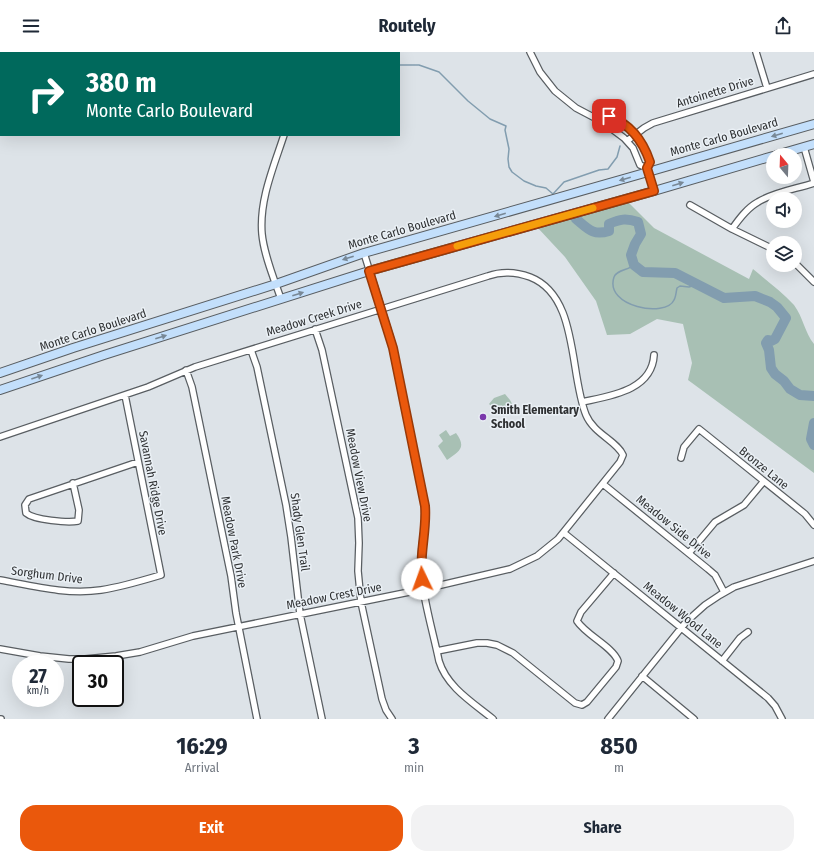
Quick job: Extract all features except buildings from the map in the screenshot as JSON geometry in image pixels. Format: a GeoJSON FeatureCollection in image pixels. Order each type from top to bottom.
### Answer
{"type":"FeatureCollection","features":[{"type":"Feature","properties":{"kind":"main road","name":"Monte Carlo Boulevard"},"geometry":{"type":"LineString","coordinates":[[0,373],[73,348],[276,284],[364,253],[648,170],[814,124]]}},
{"type":"Feature","properties":{"kind":"main road"},"geometry":{"type":"LineString","coordinates":[[800,148],[814,144]]}},
{"type":"Feature","properties":{"kind":"main road"},"geometry":{"type":"LineString","coordinates":[[0,390],[104,355],[369,271],[766,158]]}},
{"type":"Feature","properties":{"kind":"street"},"geometry":{"type":"LineString","coordinates":[[530,52],[540,72],[555,91],[576,108],[595,118],[601,124],[612,129],[627,140],[637,156],[640,165],[648,170]]}},
{"type":"Feature","properties":{"kind":"street"},"geometry":{"type":"LineString","coordinates":[[756,52],[767,88]]}},
{"type":"Feature","properties":{"kind":"street","name":"Antoinette Drive"},"geometry":{"type":"LineString","coordinates":[[627,140],[653,123],[814,74]]}},
{"type":"Feature","properties":{"kind":"street"},"geometry":{"type":"LineString","coordinates":[[595,118],[604,115],[614,118],[635,134],[650,162],[648,170],[654,191]]}},
{"type":"Feature","properties":{"kind":"street"},"geometry":{"type":"LineString","coordinates":[[281,299],[264,241],[262,224],[264,203],[284,136]]}},
{"type":"Feature","properties":{"kind":"street"},"geometry":{"type":"LineString","coordinates":[[732,229],[748,208],[757,202],[767,197],[814,182],[804,147]]}},
{"type":"Feature","properties":{"kind":"street"},"geometry":{"type":"LineString","coordinates":[[690,204],[732,229],[766,246]]}},
{"type":"Feature","properties":{"kind":"street"},"geometry":{"type":"LineString","coordinates":[[364,253],[393,348],[425,506],[425,530],[421,562],[424,589],[442,671],[448,681],[459,692],[493,719]]}},
{"type":"Feature","properties":{"kind":"street"},"geometry":{"type":"LineString","coordinates":[[802,270],[814,282]]}},
{"type":"Feature","properties":{"kind":"street","name":"Meadow Creek Drive"},"geometry":{"type":"LineString","coordinates":[[0,437],[148,387],[186,370],[492,274],[510,272],[532,278],[545,286],[551,291],[562,308],[582,402],[587,417],[592,425],[603,436],[620,449],[623,455]]}},
{"type":"Feature","properties":{"kind":"street","name":"Meadow View Drive"},"geometry":{"type":"LineString","coordinates":[[316,329],[322,350],[358,518],[358,570],[361,602],[382,698],[386,710],[392,719]]}},
{"type":"Feature","properties":{"kind":"street","name":"Shady Glen Trail"},"geometry":{"type":"LineString","coordinates":[[251,350],[257,367],[287,511],[300,614],[322,719]]}},
{"type":"Feature","properties":{"kind":"street"},"geometry":{"type":"LineString","coordinates":[[582,402],[619,394],[632,389],[651,370],[654,355]]}},
{"type":"Feature","properties":{"kind":"street","name":"Meadow Park Drive"},"geometry":{"type":"LineString","coordinates":[[186,370],[192,388],[231,576],[238,626],[257,719]]}},
{"type":"Feature","properties":{"kind":"street","name":"Savannah Ridge Drive"},"geometry":{"type":"LineString","coordinates":[[125,395],[161,574]]}},
{"type":"Feature","properties":{"kind":"street","name":"Bronze Lane"},"geometry":{"type":"LineString","coordinates":[[681,458],[684,447],[698,429],[805,514],[814,525]]}},
{"type":"Feature","properties":{"kind":"street","name":"Meadow Crest Drive"},"geometry":{"type":"LineString","coordinates":[[0,649],[56,658],[102,658],[140,652],[178,640],[238,626],[424,589],[510,569],[537,556],[564,533],[620,462],[623,455]]}},
{"type":"Feature","properties":{"kind":"street"},"geometry":{"type":"LineString","coordinates":[[73,483],[79,510],[78,521],[67,522],[33,517],[26,513],[25,505],[29,499],[73,483],[138,462]]}},
{"type":"Feature","properties":{"kind":"street"},"geometry":{"type":"LineString","coordinates":[[689,553],[715,522],[744,505],[764,482]]}},
{"type":"Feature","properties":{"kind":"street","name":"Meadow Side Drive"},"geometry":{"type":"LineString","coordinates":[[603,484],[711,572],[724,592]]}},
{"type":"Feature","properties":{"kind":"street","name":"Meadow Wood Lane"},"geometry":{"type":"LineString","coordinates":[[564,533],[768,698],[775,706],[782,719]]}},
{"type":"Feature","properties":{"kind":"street"},"geometry":{"type":"LineString","coordinates":[[608,719],[682,628],[700,609],[724,592],[814,561]]}},
{"type":"Feature","properties":{"kind":"street"},"geometry":{"type":"LineString","coordinates":[[437,651],[482,642],[497,645],[513,653],[575,703],[582,705],[587,702],[616,667],[618,661],[614,654],[584,629],[577,621],[582,612],[614,573]]}},
{"type":"Feature","properties":{"kind":"street","name":"Sorghum Drive"},"geometry":{"type":"LineString","coordinates":[[0,580],[51,589],[88,591],[124,586],[161,574]]}},
{"type":"Feature","properties":{"kind":"street"},"geometry":{"type":"LineString","coordinates":[[722,660],[740,638],[748,632]]}},
{"type":"Feature","properties":{"kind":"street"},"geometry":{"type":"LineString","coordinates":[[642,676],[694,719]]}},
{"type":"Feature","properties":{"kind":"green space"},"geometry":{"type":"Polygon","coordinates":[[[629,203],[654,228],[749,279],[753,269],[794,305],[800,315],[808,335],[814,344],[814,473],[688,380],[692,363],[683,324],[657,319],[630,334],[607,335],[596,301],[565,257],[537,227],[629,203]]]}},
{"type":"Feature","properties":{"kind":"green space"},"geometry":{"type":"Polygon","coordinates":[[[505,394],[515,409],[509,414],[498,411],[489,404],[494,398],[505,394]]]}},
{"type":"Feature","properties":{"kind":"green space"},"geometry":{"type":"Polygon","coordinates":[[[446,430],[450,436],[456,433],[461,442],[460,449],[447,460],[438,446],[443,441],[439,435],[446,430]]]}},
{"type":"Feature","properties":{"kind":"waterway"},"geometry":{"type":"LineString","coordinates":[[400,65],[419,65],[439,72],[468,101],[490,119],[506,126],[505,130],[509,149],[509,167],[512,172],[524,181],[546,188],[553,194],[564,182],[599,170],[608,169],[617,157],[620,146]]}},
{"type":"Feature","properties":{"kind":"waterway"},"geometry":{"type":"LineString","coordinates":[[576,219],[591,231],[599,233],[609,231],[609,224],[616,221],[630,220],[638,222],[641,234],[631,255],[634,265],[643,272],[675,273],[724,298],[755,296],[770,302],[777,307],[786,318],[775,339],[771,341],[768,340],[766,343],[769,350],[771,368],[790,389],[800,395],[814,396]]}},
{"type":"Feature","properties":{"kind":"waterway"},"geometry":{"type":"LineString","coordinates":[[634,265],[620,271],[615,275],[613,287],[618,296],[626,302],[637,306],[649,309],[669,305],[675,299],[677,288],[680,286],[689,287],[698,284]]}},
{"type":"Feature","properties":{"kind":"waterway"},"geometry":{"type":"LineString","coordinates":[[814,423],[811,439],[814,445]]}},
{"type":"Feature","properties":{"kind":"slow traffic"},"geometry":{"type":"LineString","coordinates":[[457,246],[593,208]]}},
{"type":"Feature","properties":{"kind":"place","name":"Smith Elementary School"},"geometry":{"type":"Point","coordinates":[483,417]}},
{"type":"Feature","properties":{"kind":"route"},"geometry":{"type":"LineString","coordinates":[[422,579],[421,562],[425,530],[425,506],[393,348],[369,271],[654,191],[647,168],[650,162],[643,146],[635,134],[618,120],[609,116]]}}]}
